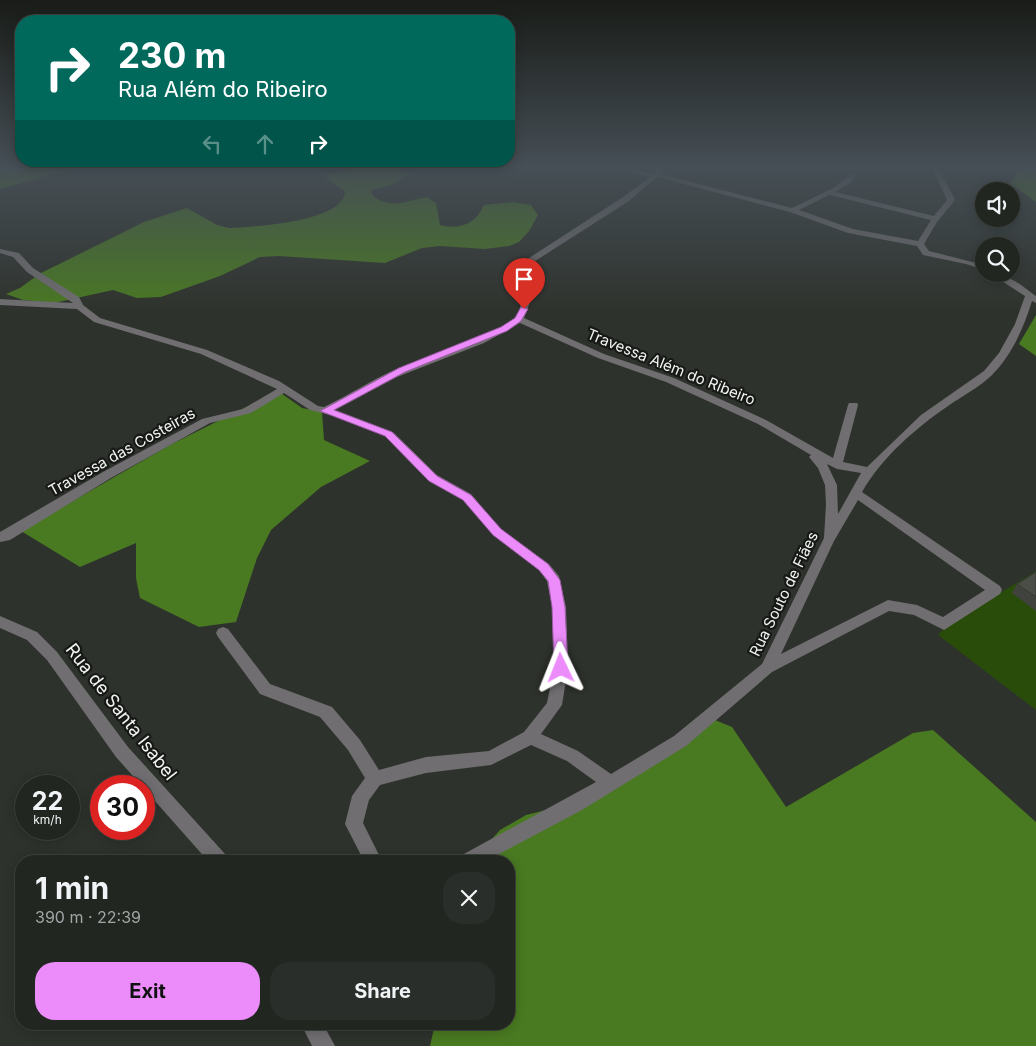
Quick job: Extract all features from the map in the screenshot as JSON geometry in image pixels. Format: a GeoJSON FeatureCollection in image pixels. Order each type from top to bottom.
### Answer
{"type":"FeatureCollection","features":[{"type":"Feature","properties":{"kind":"street"},"geometry":{"type":"LineString","coordinates":[[325,411],[402,370],[504,329],[518,319],[524,309],[526,268],[529,262],[600,216]]}},
{"type":"Feature","properties":{"kind":"street"},"geometry":{"type":"LineString","coordinates":[[808,216],[851,232],[920,244],[926,253],[975,265]]}},
{"type":"Feature","properties":{"kind":"street"},"geometry":{"type":"LineString","coordinates":[[922,216],[935,219]]}},
{"type":"Feature","properties":{"kind":"street"},"geometry":{"type":"LineString","coordinates":[[920,244],[938,216]]}},
{"type":"Feature","properties":{"kind":"street"},"geometry":{"type":"LineString","coordinates":[[0,250],[16,255],[30,270],[76,298],[79,306],[97,320],[119,329],[156,336],[204,352],[275,383],[303,403],[342,415],[389,434],[433,478],[467,497],[497,532],[544,567],[554,580],[559,607],[561,668],[554,705],[530,737],[491,758],[426,766],[375,778],[360,796],[354,824],[370,855]]}},
{"type":"Feature","properties":{"kind":"street","name":"Rua Souto de Fiães"},"geometry":{"type":"LineString","coordinates":[[479,855],[610,784],[680,742],[766,668],[828,541],[870,471],[925,418],[988,372],[1003,354],[1032,299],[1010,282]]}},
{"type":"Feature","properties":{"kind":"street"},"geometry":{"type":"LineString","coordinates":[[0,302],[79,306]]}},
{"type":"Feature","properties":{"kind":"street","name":"Travessa Além do Ribeiro"},"geometry":{"type":"LineString","coordinates":[[518,319],[601,356],[670,380],[762,422],[837,465],[870,471]]}},
{"type":"Feature","properties":{"kind":"street","name":"Travessa das Costeiras"},"geometry":{"type":"LineString","coordinates":[[2,541],[107,475],[206,421],[247,411],[283,389]]}},
{"type":"Feature","properties":{"kind":"street"},"geometry":{"type":"LineString","coordinates":[[837,465],[853,405]]}},
{"type":"Feature","properties":{"kind":"street","name":"Travessa Além do Ribeiro"},"geometry":{"type":"LineString","coordinates":[[809,450],[824,466],[833,488],[828,541]]}},
{"type":"Feature","properties":{"kind":"street"},"geometry":{"type":"LineString","coordinates":[[766,668],[888,606],[917,610],[944,624],[995,590],[856,493]]}},
{"type":"Feature","properties":{"kind":"street","name":"Rua de Santa Isabel"},"geometry":{"type":"LineString","coordinates":[[0,622],[32,636],[52,656],[122,752],[215,855]]}},
{"type":"Feature","properties":{"kind":"street"},"geometry":{"type":"LineString","coordinates":[[223,633],[235,652],[265,689],[326,712],[354,745],[375,778]]}},
{"type":"Feature","properties":{"kind":"street"},"geometry":{"type":"LineString","coordinates":[[530,737],[562,748],[598,772],[610,784]]}},
{"type":"Feature","properties":{"kind":"street"},"geometry":{"type":"LineString","coordinates":[[315,1030],[324,1046]]}},
{"type":"Feature","properties":{"kind":"green space"},"geometry":{"type":"Polygon","coordinates":[[[163,216],[201,216],[217,225],[229,228],[276,224],[314,216],[438,216],[440,225],[454,227],[466,224],[478,216],[538,216],[529,231],[519,242],[509,246],[485,249],[440,246],[422,248],[385,263],[279,256],[260,257],[220,276],[161,297],[137,298],[113,290],[54,303],[23,300],[6,294],[20,288],[39,274],[144,222],[163,216]]]}},
{"type":"Feature","properties":{"kind":"green space"},"geometry":{"type":"Polygon","coordinates":[[[1036,315],[1036,356],[1019,344],[1036,315]]]}},
{"type":"Feature","properties":{"kind":"green space"},"geometry":{"type":"Polygon","coordinates":[[[278,391],[302,408],[322,412],[324,440],[370,461],[321,487],[271,530],[257,558],[236,622],[199,627],[140,598],[136,578],[136,543],[80,567],[21,531],[170,445],[278,391]]]}},
{"type":"Feature","properties":{"kind":"green space"},"geometry":{"type":"Polygon","coordinates":[[[1036,571],[1036,710],[938,635],[946,626],[1036,571]]]}},
{"type":"Feature","properties":{"kind":"green space"},"geometry":{"type":"Polygon","coordinates":[[[710,718],[732,727],[786,807],[913,733],[933,730],[1036,822],[1036,1046],[430,1046],[434,1030],[515,1030],[515,855],[478,855],[500,830],[526,815],[558,807],[710,718]]]}},
{"type":"Feature","properties":{"kind":"building"},"geometry":{"type":"Polygon","coordinates":[[[1036,572],[1036,597],[1017,584],[1036,572]]]}},
{"type":"Feature","properties":{"kind":"route"},"geometry":{"type":"LineString","coordinates":[[524,309],[518,319],[504,329],[402,370],[325,411],[342,415],[372,429],[389,434],[433,478],[467,497],[497,532],[544,567],[554,580],[559,607],[561,668]]}}]}
